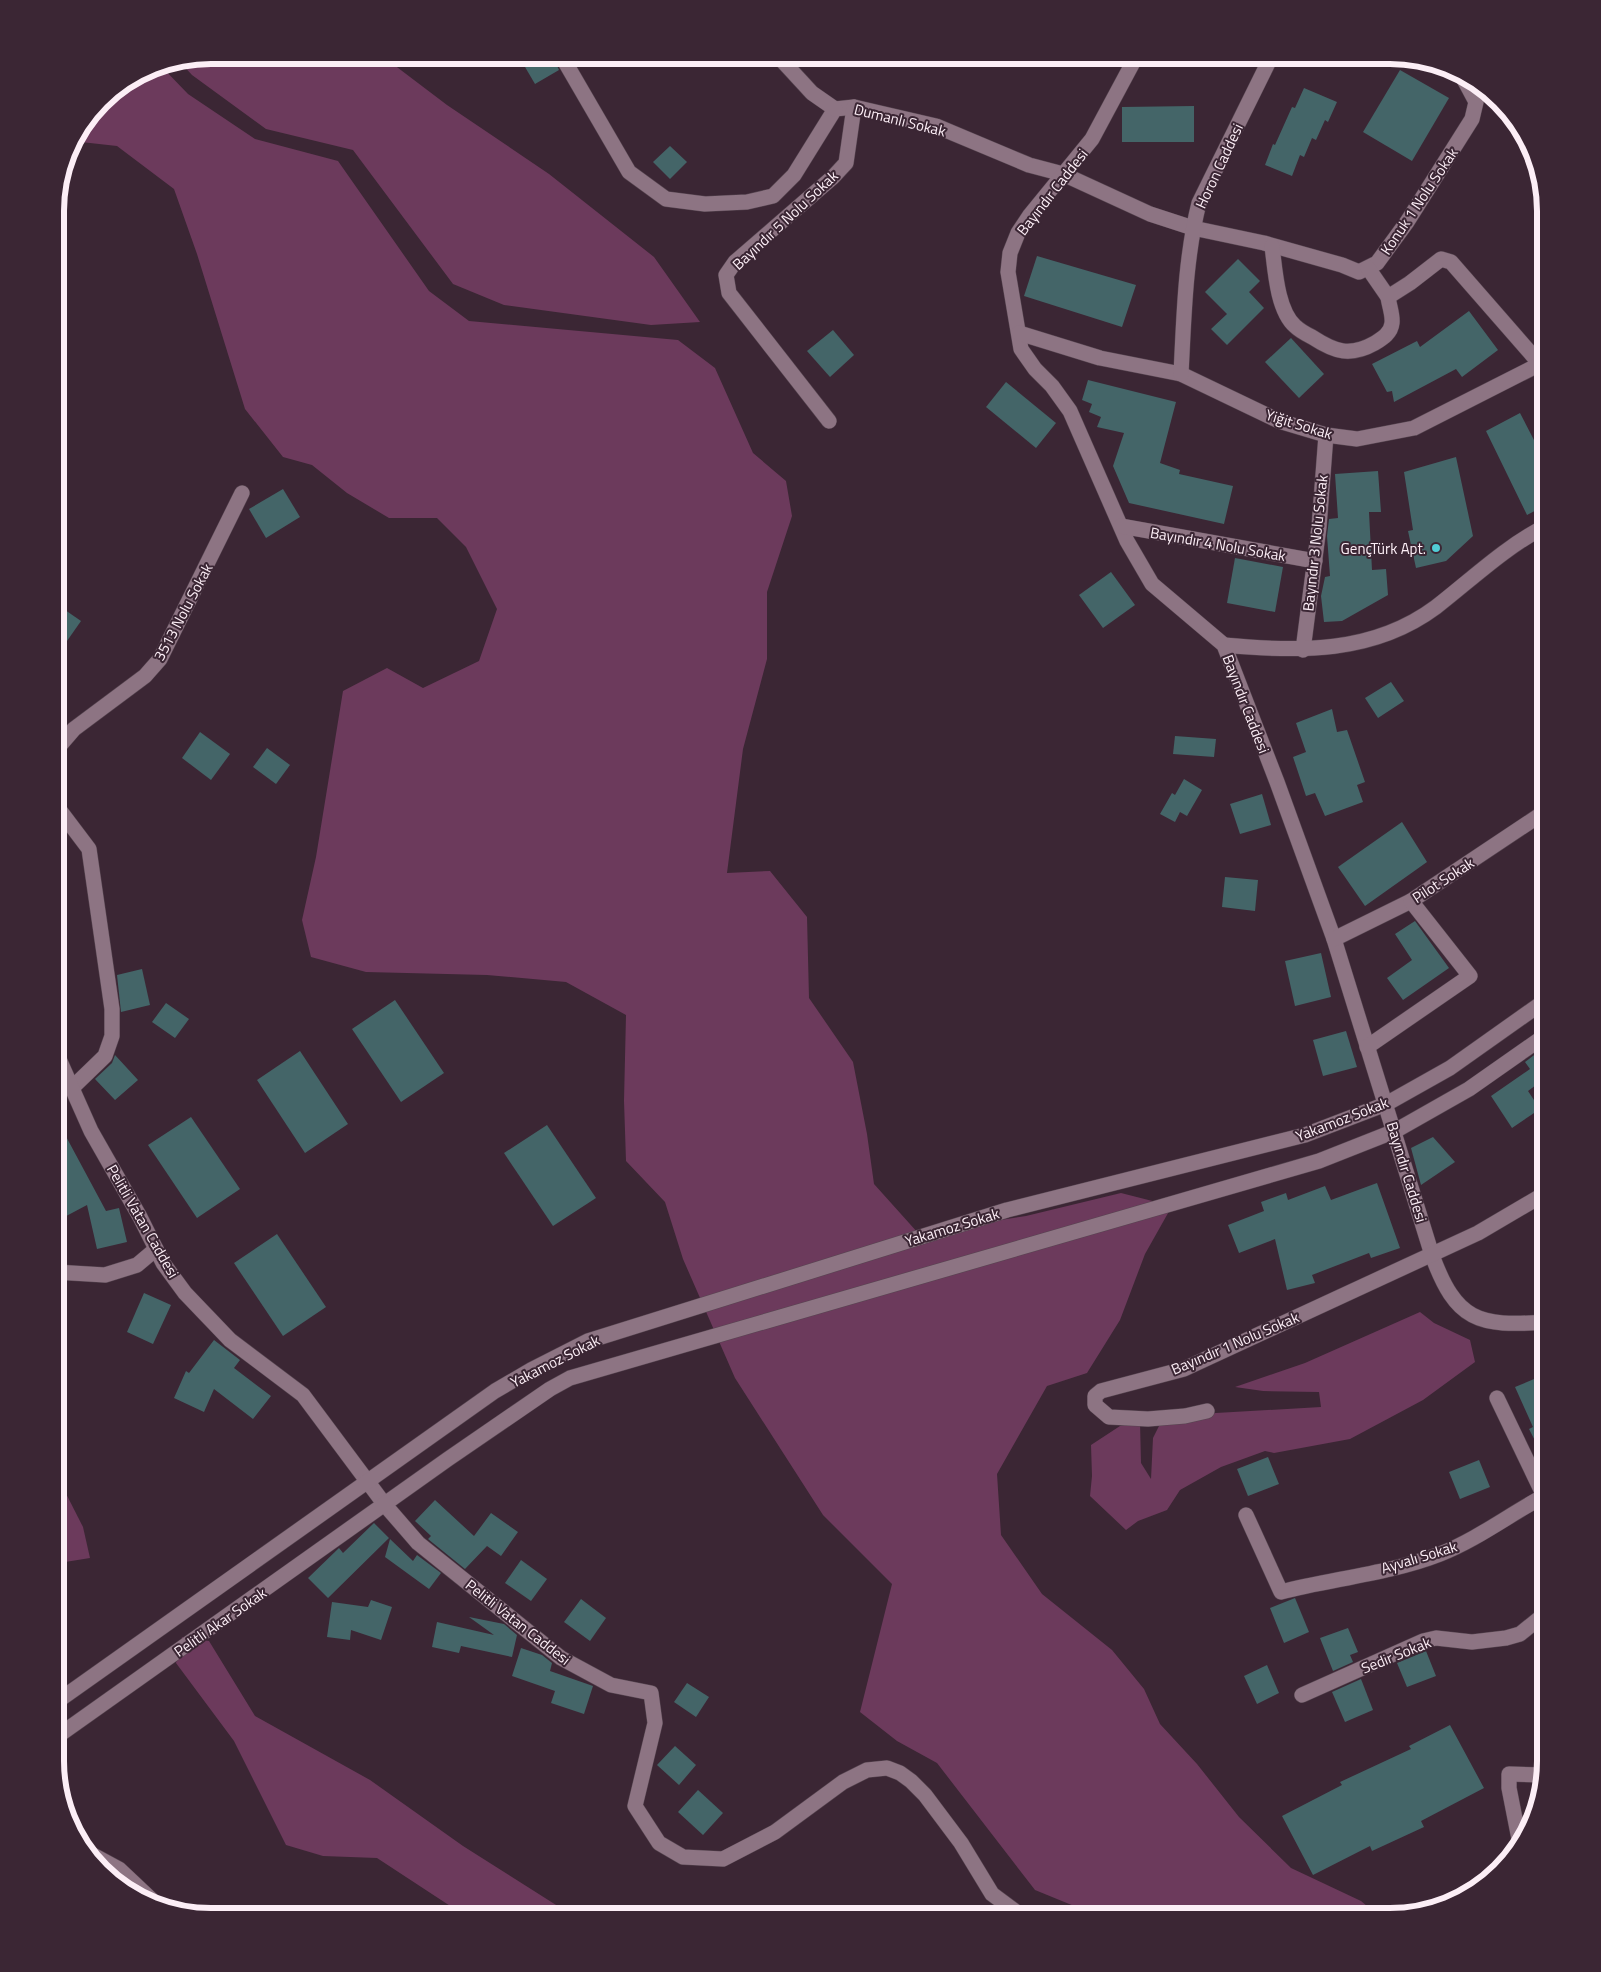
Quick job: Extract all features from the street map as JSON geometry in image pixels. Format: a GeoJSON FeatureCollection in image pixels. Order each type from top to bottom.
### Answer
{"type":"FeatureCollection","features":[{"type":"Feature","properties":{"kind":"street","name":"Dumanlı Sokak"},"geometry":{"type":"LineString","coordinates":[[566,64],[629,172],[666,199],[705,204],[747,202],[773,196],[794,175],[835,109],[854,107],[936,126],[1029,165],[1063,174],[1150,214],[1193,228]]}},
{"type":"Feature","properties":{"kind":"street"},"geometry":{"type":"LineString","coordinates":[[785,64],[812,93],[835,109]]}},
{"type":"Feature","properties":{"kind":"street","name":"Bayındır Caddesi"},"geometry":{"type":"LineString","coordinates":[[1132,64],[1092,139],[1030,215],[1018,233],[1010,253],[1008,272],[1021,349],[1070,411],[1121,526],[1152,584],[1224,645],[1277,782],[1334,939],[1432,1254],[1448,1292],[1452,1299],[1471,1316],[1498,1324],[1537,1322]]}},
{"type":"Feature","properties":{"kind":"street","name":"Horon Caddesi"},"geometry":{"type":"LineString","coordinates":[[1181,374],[1185,306],[1193,228],[1199,203],[1268,64]]}},
{"type":"Feature","properties":{"kind":"street","name":"Konuk 1 Nolu Sokak"},"geometry":{"type":"LineString","coordinates":[[1193,228],[1272,246],[1342,265],[1359,272],[1368,268],[1377,263],[1407,222],[1472,119],[1476,102],[1467,85]]}},
{"type":"Feature","properties":{"kind":"street","name":"Bayındır 5 Nolu Sokak"},"geometry":{"type":"LineString","coordinates":[[829,421],[729,294],[726,276],[735,262],[833,177],[846,163],[854,107]]}},
{"type":"Feature","properties":{"kind":"street"},"geometry":{"type":"LineString","coordinates":[[1272,246],[1277,281],[1285,311],[1295,326],[1326,346],[1345,352],[1363,350],[1381,340],[1389,332],[1392,323],[1388,297],[1368,268]]}},
{"type":"Feature","properties":{"kind":"street"},"geometry":{"type":"LineString","coordinates":[[1388,297],[1441,259],[1451,262],[1537,355]]}},
{"type":"Feature","properties":{"kind":"street","name":"Yiğit Sokak"},"geometry":{"type":"LineString","coordinates":[[1019,333],[1100,358],[1181,374],[1279,421],[1326,435],[1357,439],[1414,428],[1537,365]]}},
{"type":"Feature","properties":{"kind":"street","name":"Bayındır 3 Nolu Sokak"},"geometry":{"type":"LineString","coordinates":[[1303,650],[1319,527],[1326,435]]}},
{"type":"Feature","properties":{"kind":"street","name":"3513 Nolu Sokak"},"geometry":{"type":"LineString","coordinates":[[64,741],[74,730],[145,676],[160,660],[242,493]]}},
{"type":"Feature","properties":{"kind":"street","name":"Bayındır 4 Nolu Sokak"},"geometry":{"type":"LineString","coordinates":[[1121,526],[1315,561]]}},
{"type":"Feature","properties":{"kind":"street"},"geometry":{"type":"LineString","coordinates":[[1224,645],[1267,650],[1303,650],[1346,646],[1407,625],[1434,608],[1498,556],[1537,530]]}},
{"type":"Feature","properties":{"kind":"street"},"geometry":{"type":"LineString","coordinates":[[64,816],[88,849],[112,1009],[112,1036],[105,1056],[73,1087]]}},
{"type":"Feature","properties":{"kind":"street","name":"Pilot Sokak"},"geometry":{"type":"LineString","coordinates":[[1334,939],[1411,901],[1537,817]]}},
{"type":"Feature","properties":{"kind":"street"},"geometry":{"type":"LineString","coordinates":[[1367,1047],[1470,976],[1411,901]]}},
{"type":"Feature","properties":{"kind":"street","name":"Yakamoz Sokak"},"geometry":{"type":"LineString","coordinates":[[369,1481],[496,1391],[531,1370],[588,1341],[1007,1210],[1305,1135],[1386,1104],[1450,1068],[1537,1006]]}},
{"type":"Feature","properties":{"kind":"street","name":"Yakamoz Sokak"},"geometry":{"type":"LineString","coordinates":[[385,1505],[550,1389],[570,1378],[1319,1161],[1395,1131],[1470,1088],[1537,1041]]}},
{"type":"Feature","properties":{"kind":"street","name":"Pelitli Vatan Caddesi"},"geometry":{"type":"LineString","coordinates":[[64,1068],[91,1131],[140,1217],[163,1263],[185,1293],[230,1340],[303,1395],[369,1481],[385,1505],[418,1543],[561,1658],[611,1684],[651,1693],[655,1723],[634,1806],[659,1843],[683,1857],[723,1859],[775,1832],[842,1782],[867,1770],[887,1768],[911,1780],[925,1795],[961,1843],[992,1894],[1011,1908]]}},
{"type":"Feature","properties":{"kind":"street"},"geometry":{"type":"LineString","coordinates":[[1432,1254],[1478,1233],[1537,1198]]}},
{"type":"Feature","properties":{"kind":"street"},"geometry":{"type":"LineString","coordinates":[[64,1273],[105,1275],[137,1265],[156,1249]]}},
{"type":"Feature","properties":{"kind":"street","name":"Bayındır 1 Nolu Sokak"},"geometry":{"type":"LineString","coordinates":[[1207,1411],[1185,1416],[1148,1419],[1109,1417],[1095,1405],[1096,1396],[1101,1392],[1116,1386],[1184,1369],[1432,1254]]}},
{"type":"Feature","properties":{"kind":"street"},"geometry":{"type":"LineString","coordinates":[[1498,1398],[1537,1478]]}},
{"type":"Feature","properties":{"kind":"street","name":"Pelitli Akar Sokak"},"geometry":{"type":"LineString","coordinates":[[64,1697],[369,1481]]}},
{"type":"Feature","properties":{"kind":"street","name":"Ayvalı Sokak"},"geometry":{"type":"LineString","coordinates":[[1246,1515],[1281,1592],[1405,1565],[1439,1554],[1475,1539],[1537,1500]]}},
{"type":"Feature","properties":{"kind":"street","name":"Pelitli Akar Sokak"},"geometry":{"type":"LineString","coordinates":[[64,1732],[385,1505]]}},
{"type":"Feature","properties":{"kind":"street","name":"Sedir Sokak"},"geometry":{"type":"LineString","coordinates":[[1302,1695],[1423,1641],[1436,1638],[1472,1642],[1506,1638],[1520,1634],[1537,1620]]}},
{"type":"Feature","properties":{"kind":"street"},"geometry":{"type":"LineString","coordinates":[[1518,1835],[1509,1788],[1509,1774],[1536,1775]]}},
{"type":"Feature","properties":{"kind":"street"},"geometry":{"type":"LineString","coordinates":[[102,1860],[119,1869],[143,1892]]}},
{"type":"Feature","properties":{"kind":"shaded area"},"geometry":{"type":"Polygon","coordinates":[[[211,64],[393,64],[447,105],[549,174],[654,257],[700,322],[651,325],[504,305],[453,284],[353,150],[266,129],[192,75],[184,67],[211,64]]]}},
{"type":"Feature","properties":{"kind":"shaded area"},"geometry":{"type":"Polygon","coordinates":[[[166,71],[188,94],[255,139],[338,161],[429,291],[469,321],[678,340],[715,368],[753,453],[786,481],[792,516],[767,592],[767,659],[743,749],[727,873],[770,871],[807,917],[809,998],[853,1062],[867,1134],[874,1184],[918,1233],[1026,1216],[1121,1193],[1172,1206],[1145,1254],[1120,1320],[1087,1373],[1047,1386],[997,1474],[1001,1535],[1042,1594],[1112,1650],[1144,1689],[1160,1724],[1197,1764],[1239,1817],[1291,1868],[1361,1901],[1369,1908],[1079,1908],[1035,1890],[937,1763],[897,1741],[860,1712],[892,1584],[823,1515],[735,1378],[683,1259],[665,1202],[626,1161],[624,1101],[626,1015],[566,982],[487,975],[366,972],[311,957],[302,920],[316,857],[343,691],[387,668],[423,688],[479,661],[497,609],[466,547],[437,518],[389,518],[347,493],[312,465],[283,457],[245,409],[197,254],[174,189],[117,146],[81,142],[94,121],[121,94],[137,83],[166,71]]]}},
{"type":"Feature","properties":{"kind":"shaded area"},"geometry":{"type":"Polygon","coordinates":[[[1420,1312],[1434,1323],[1470,1340],[1475,1362],[1423,1400],[1350,1439],[1274,1453],[1265,1451],[1221,1467],[1180,1490],[1167,1510],[1138,1521],[1126,1530],[1090,1496],[1092,1476],[1091,1445],[1120,1426],[1140,1422],[1141,1463],[1151,1479],[1153,1438],[1164,1416],[1321,1407],[1319,1392],[1263,1391],[1235,1387],[1305,1363],[1420,1312]]]}},
{"type":"Feature","properties":{"kind":"shaded area"},"geometry":{"type":"Polygon","coordinates":[[[64,1490],[83,1527],[90,1558],[64,1562],[64,1490]]]}},
{"type":"Feature","properties":{"kind":"shaded area"},"geometry":{"type":"Polygon","coordinates":[[[182,1637],[209,1641],[255,1716],[370,1780],[463,1846],[561,1908],[453,1908],[377,1858],[323,1856],[286,1845],[234,1741],[176,1663],[182,1637]]]}},
{"type":"Feature","properties":{"kind":"building"},"geometry":{"type":"Polygon","coordinates":[[[523,64],[556,64],[559,70],[535,84],[523,64]]]}},
{"type":"Feature","properties":{"kind":"building"},"geometry":{"type":"Polygon","coordinates":[[[1400,70],[1449,98],[1412,161],[1363,132],[1400,70]]]}},
{"type":"Feature","properties":{"kind":"building"},"geometry":{"type":"Polygon","coordinates":[[[1304,88],[1337,102],[1328,122],[1325,120],[1316,140],[1312,138],[1304,157],[1300,155],[1292,176],[1265,165],[1273,144],[1275,145],[1292,107],[1295,108],[1304,88]]]}},
{"type":"Feature","properties":{"kind":"building"},"geometry":{"type":"Polygon","coordinates":[[[1194,106],[1194,142],[1122,142],[1122,107],[1194,106]]]}},
{"type":"Feature","properties":{"kind":"building"},"geometry":{"type":"Polygon","coordinates":[[[670,146],[687,162],[670,179],[653,162],[670,146]]]}},
{"type":"Feature","properties":{"kind":"building"},"geometry":{"type":"Polygon","coordinates":[[[1037,256],[1136,285],[1122,327],[1024,296],[1037,256]]]}},
{"type":"Feature","properties":{"kind":"building"},"geometry":{"type":"Polygon","coordinates":[[[1238,259],[1260,281],[1249,292],[1264,308],[1227,345],[1211,329],[1227,314],[1205,292],[1238,259]]]}},
{"type":"Feature","properties":{"kind":"building"},"geometry":{"type":"Polygon","coordinates":[[[1469,311],[1498,350],[1462,377],[1456,369],[1394,402],[1392,391],[1387,392],[1372,364],[1417,341],[1420,347],[1469,311]]]}},
{"type":"Feature","properties":{"kind":"building"},"geometry":{"type":"Polygon","coordinates":[[[833,330],[854,355],[830,377],[807,351],[833,330]]]}},
{"type":"Feature","properties":{"kind":"building"},"geometry":{"type":"Polygon","coordinates":[[[1291,338],[1324,374],[1299,398],[1265,362],[1291,338]]]}},
{"type":"Feature","properties":{"kind":"building"},"geometry":{"type":"Polygon","coordinates":[[[1088,380],[1176,402],[1160,463],[1180,470],[1179,474],[1233,486],[1224,524],[1129,503],[1113,466],[1124,433],[1097,427],[1101,417],[1089,412],[1092,404],[1082,400],[1088,380]]]}},
{"type":"Feature","properties":{"kind":"building"},"geometry":{"type":"Polygon","coordinates":[[[1006,382],[1056,423],[1036,448],[986,407],[1006,382]]]}},
{"type":"Feature","properties":{"kind":"building"},"geometry":{"type":"Polygon","coordinates":[[[1520,413],[1535,442],[1537,441],[1537,510],[1527,515],[1486,431],[1520,413]]]}},
{"type":"Feature","properties":{"kind":"building"},"geometry":{"type":"Polygon","coordinates":[[[1456,457],[1473,536],[1446,561],[1416,568],[1408,531],[1413,530],[1404,472],[1456,457]]]}},
{"type":"Feature","properties":{"kind":"building"},"geometry":{"type":"Polygon","coordinates":[[[1378,471],[1381,512],[1369,512],[1372,570],[1386,569],[1388,595],[1342,621],[1324,622],[1321,596],[1325,577],[1330,576],[1327,536],[1329,519],[1338,518],[1335,474],[1378,471]]]}},
{"type":"Feature","properties":{"kind":"building"},"geometry":{"type":"Polygon","coordinates":[[[283,489],[300,517],[266,538],[249,509],[283,489]]]}},
{"type":"Feature","properties":{"kind":"building"},"geometry":{"type":"Polygon","coordinates":[[[1235,558],[1283,567],[1275,612],[1227,603],[1235,558]]]}},
{"type":"Feature","properties":{"kind":"building"},"geometry":{"type":"Polygon","coordinates":[[[1111,572],[1135,605],[1103,628],[1079,595],[1111,572]]]}},
{"type":"Feature","properties":{"kind":"building"},"geometry":{"type":"Polygon","coordinates":[[[64,609],[81,621],[67,641],[64,639],[64,609]]]}},
{"type":"Feature","properties":{"kind":"building"},"geometry":{"type":"Polygon","coordinates":[[[1391,682],[1404,701],[1378,718],[1365,698],[1391,682]]]}},
{"type":"Feature","properties":{"kind":"building"},"geometry":{"type":"Polygon","coordinates":[[[1332,709],[1337,732],[1347,730],[1365,782],[1357,785],[1363,802],[1325,816],[1315,793],[1306,796],[1293,757],[1306,752],[1296,723],[1332,709]]]}},
{"type":"Feature","properties":{"kind":"building"},"geometry":{"type":"Polygon","coordinates":[[[200,732],[230,754],[211,780],[182,758],[200,732]]]}},
{"type":"Feature","properties":{"kind":"building"},"geometry":{"type":"Polygon","coordinates":[[[1175,736],[1216,739],[1214,757],[1173,754],[1175,736]]]}},
{"type":"Feature","properties":{"kind":"building"},"geometry":{"type":"Polygon","coordinates":[[[267,748],[290,765],[276,784],[253,767],[267,748]]]}},
{"type":"Feature","properties":{"kind":"building"},"geometry":{"type":"Polygon","coordinates":[[[1184,779],[1202,790],[1187,816],[1180,812],[1175,822],[1160,814],[1172,793],[1175,795],[1184,779]]]}},
{"type":"Feature","properties":{"kind":"building"},"geometry":{"type":"Polygon","coordinates":[[[1262,794],[1271,825],[1240,834],[1230,804],[1262,794]]]}},
{"type":"Feature","properties":{"kind":"building"},"geometry":{"type":"Polygon","coordinates":[[[1402,822],[1427,862],[1365,906],[1338,867],[1402,822]]]}},
{"type":"Feature","properties":{"kind":"building"},"geometry":{"type":"Polygon","coordinates":[[[1225,877],[1258,880],[1255,911],[1222,907],[1225,877]]]}},
{"type":"Feature","properties":{"kind":"building"},"geometry":{"type":"Polygon","coordinates":[[[1415,921],[1449,968],[1403,1000],[1387,978],[1412,960],[1395,934],[1415,921]]]}},
{"type":"Feature","properties":{"kind":"building"},"geometry":{"type":"Polygon","coordinates":[[[1321,953],[1331,997],[1295,1006],[1285,961],[1321,953]]]}},
{"type":"Feature","properties":{"kind":"building"},"geometry":{"type":"Polygon","coordinates":[[[142,969],[150,1005],[121,1012],[117,975],[142,969]]]}},
{"type":"Feature","properties":{"kind":"building"},"geometry":{"type":"Polygon","coordinates":[[[395,1000],[444,1073],[401,1102],[352,1029],[395,1000]]]}},
{"type":"Feature","properties":{"kind":"building"},"geometry":{"type":"Polygon","coordinates":[[[166,1003],[189,1019],[175,1038],[152,1022],[166,1003]]]}},
{"type":"Feature","properties":{"kind":"building"},"geometry":{"type":"Polygon","coordinates":[[[1346,1031],[1357,1067],[1323,1076],[1313,1040],[1346,1031]]]}},
{"type":"Feature","properties":{"kind":"building"},"geometry":{"type":"Polygon","coordinates":[[[300,1051],[348,1124],[305,1153],[257,1080],[300,1051]]]}},
{"type":"Feature","properties":{"kind":"building"},"geometry":{"type":"Polygon","coordinates":[[[1537,1053],[1537,1084],[1528,1091],[1537,1104],[1537,1111],[1512,1128],[1491,1096],[1530,1069],[1525,1062],[1537,1053]]]}},
{"type":"Feature","properties":{"kind":"building"},"geometry":{"type":"Polygon","coordinates":[[[115,1055],[138,1080],[115,1100],[95,1079],[112,1063],[115,1055]]]}},
{"type":"Feature","properties":{"kind":"building"},"geometry":{"type":"Polygon","coordinates":[[[191,1117],[240,1189],[197,1218],[148,1145],[191,1117]]]}},
{"type":"Feature","properties":{"kind":"building"},"geometry":{"type":"Polygon","coordinates":[[[547,1125],[596,1198],[553,1226],[504,1153],[547,1125]]]}},
{"type":"Feature","properties":{"kind":"building"},"geometry":{"type":"Polygon","coordinates":[[[64,1133],[106,1211],[119,1208],[127,1242],[97,1249],[87,1205],[64,1217],[64,1133]]]}},
{"type":"Feature","properties":{"kind":"building"},"geometry":{"type":"Polygon","coordinates":[[[1433,1137],[1455,1162],[1421,1185],[1411,1148],[1433,1137]]]}},
{"type":"Feature","properties":{"kind":"building"},"geometry":{"type":"Polygon","coordinates":[[[1377,1183],[1400,1248],[1371,1258],[1369,1253],[1312,1275],[1315,1283],[1287,1290],[1275,1239],[1239,1253],[1228,1225],[1264,1211],[1261,1202],[1286,1193],[1288,1200],[1325,1186],[1331,1200],[1377,1183]]]}},
{"type":"Feature","properties":{"kind":"building"},"geometry":{"type":"Polygon","coordinates":[[[277,1234],[326,1307],[283,1336],[234,1263],[277,1234]]]}},
{"type":"Feature","properties":{"kind":"building"},"geometry":{"type":"Polygon","coordinates":[[[144,1293],[171,1305],[153,1344],[127,1332],[144,1293]]]}},
{"type":"Feature","properties":{"kind":"building"},"geometry":{"type":"Polygon","coordinates":[[[214,1340],[240,1360],[234,1368],[271,1396],[253,1419],[214,1389],[204,1412],[174,1398],[186,1371],[189,1373],[214,1340]]]}},
{"type":"Feature","properties":{"kind":"building"},"geometry":{"type":"Polygon","coordinates":[[[1537,1378],[1537,1445],[1529,1429],[1533,1427],[1515,1387],[1537,1378]]]}},
{"type":"Feature","properties":{"kind":"building"},"geometry":{"type":"Polygon","coordinates":[[[1268,1457],[1279,1484],[1248,1496],[1237,1469],[1268,1457]]]}},
{"type":"Feature","properties":{"kind":"building"},"geometry":{"type":"Polygon","coordinates":[[[1479,1460],[1490,1487],[1460,1499],[1449,1472],[1479,1460]]]}},
{"type":"Feature","properties":{"kind":"building"},"geometry":{"type":"Polygon","coordinates":[[[435,1500],[474,1536],[491,1513],[518,1532],[501,1556],[487,1546],[465,1569],[428,1539],[431,1536],[415,1521],[435,1500]]]}},
{"type":"Feature","properties":{"kind":"building"},"geometry":{"type":"Polygon","coordinates":[[[374,1523],[389,1538],[328,1598],[308,1578],[339,1548],[343,1553],[374,1523]]]}},
{"type":"Feature","properties":{"kind":"building"},"geometry":{"type":"Polygon","coordinates":[[[390,1539],[413,1561],[417,1555],[441,1573],[429,1589],[385,1557],[390,1539]]]}},
{"type":"Feature","properties":{"kind":"building"},"geometry":{"type":"Polygon","coordinates":[[[521,1560],[547,1579],[531,1601],[505,1583],[521,1560]]]}},
{"type":"Feature","properties":{"kind":"building"},"geometry":{"type":"Polygon","coordinates":[[[1295,1598],[1309,1632],[1284,1643],[1270,1608],[1295,1598]]]}},
{"type":"Feature","properties":{"kind":"building"},"geometry":{"type":"Polygon","coordinates":[[[581,1599],[606,1618],[590,1641],[564,1622],[581,1599]]]}},
{"type":"Feature","properties":{"kind":"building"},"geometry":{"type":"Polygon","coordinates":[[[371,1600],[392,1607],[381,1640],[351,1630],[350,1640],[327,1637],[332,1602],[368,1607],[371,1600]]]}},
{"type":"Feature","properties":{"kind":"building"},"geometry":{"type":"Polygon","coordinates":[[[469,1617],[504,1624],[517,1635],[512,1657],[461,1646],[459,1653],[432,1647],[437,1622],[494,1635],[469,1617]]]}},
{"type":"Feature","properties":{"kind":"building"},"geometry":{"type":"Polygon","coordinates":[[[1348,1628],[1358,1652],[1350,1655],[1353,1662],[1333,1671],[1320,1638],[1348,1628]]]}},
{"type":"Feature","properties":{"kind":"building"},"geometry":{"type":"Polygon","coordinates":[[[521,1648],[542,1655],[552,1663],[550,1671],[593,1686],[584,1714],[551,1703],[555,1691],[512,1676],[521,1648]]]}},
{"type":"Feature","properties":{"kind":"building"},"geometry":{"type":"Polygon","coordinates":[[[1426,1651],[1436,1676],[1407,1687],[1397,1663],[1426,1651]]]}},
{"type":"Feature","properties":{"kind":"building"},"geometry":{"type":"Polygon","coordinates":[[[1267,1665],[1279,1693],[1257,1704],[1244,1676],[1267,1665]]]}},
{"type":"Feature","properties":{"kind":"building"},"geometry":{"type":"Polygon","coordinates":[[[1361,1679],[1373,1710],[1345,1722],[1332,1692],[1361,1679]]]}},
{"type":"Feature","properties":{"kind":"building"},"geometry":{"type":"Polygon","coordinates":[[[687,1683],[709,1697],[696,1717],[674,1702],[687,1683]]]}},
{"type":"Feature","properties":{"kind":"building"},"geometry":{"type":"Polygon","coordinates":[[[1450,1725],[1484,1788],[1421,1821],[1424,1827],[1372,1851],[1370,1846],[1313,1875],[1282,1816],[1342,1785],[1340,1782],[1411,1749],[1409,1746],[1450,1725]]]}},
{"type":"Feature","properties":{"kind":"building"},"geometry":{"type":"Polygon","coordinates":[[[675,1746],[696,1765],[679,1785],[657,1765],[675,1746]]]}},
{"type":"Feature","properties":{"kind":"building"},"geometry":{"type":"Polygon","coordinates":[[[698,1790],[723,1813],[703,1835],[678,1812],[698,1790]]]}},
{"type":"Feature","properties":{"kind":"place","name":"GençTürk Apt."},"geometry":{"type":"Point","coordinates":[1436,548]}}]}
